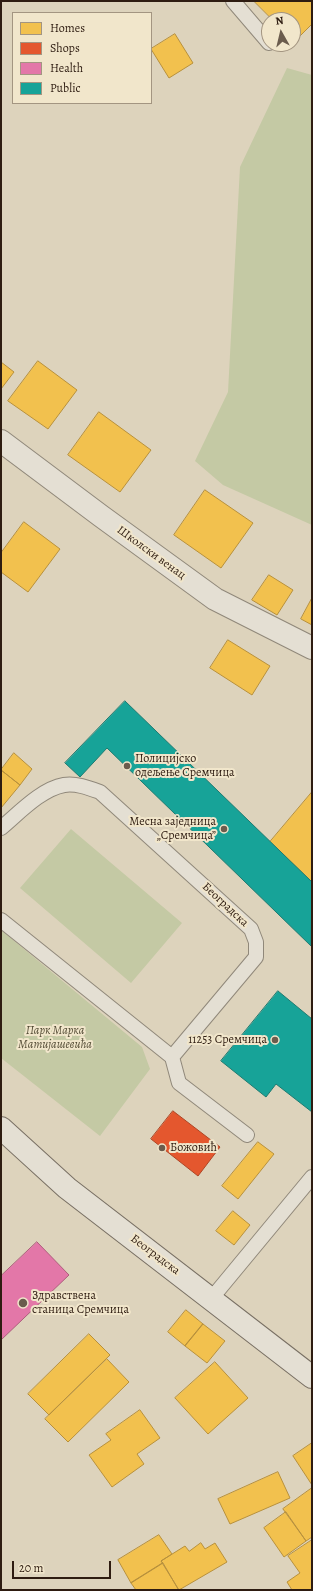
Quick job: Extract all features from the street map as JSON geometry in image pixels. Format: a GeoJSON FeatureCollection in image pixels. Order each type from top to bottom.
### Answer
{"type":"FeatureCollection","features":[{"type":"Feature","properties":{"kind":"main road","name":"Школски венац"},"geometry":{"type":"LineString","coordinates":[[1,441],[100,516],[215,599],[312,648]]}},
{"type":"Feature","properties":{"kind":"main road","name":"Београдска"},"geometry":{"type":"LineString","coordinates":[[1,1128],[67,1188],[312,1377]]}},
{"type":"Feature","properties":{"kind":"lane"},"geometry":{"type":"LineString","coordinates":[[233,1],[261,33]]}},
{"type":"Feature","properties":{"kind":"lane","name":"Београдска"},"geometry":{"type":"LineString","coordinates":[[1,828],[45,792],[58,787],[64,785],[85,786],[100,792],[251,929],[256,942],[256,957],[172,1057]]}},
{"type":"Feature","properties":{"kind":"lane"},"geometry":{"type":"LineString","coordinates":[[1,920],[172,1057],[179,1083],[247,1135]]}},
{"type":"Feature","properties":{"kind":"lane"},"geometry":{"type":"LineString","coordinates":[[211,1298],[312,1177]]}},
{"type":"Feature","properties":{"kind":"green space"},"geometry":{"type":"Polygon","coordinates":[[[287,68],[312,75],[312,525],[223,485],[195,461],[228,392],[240,167],[287,68]]]}},
{"type":"Feature","properties":{"kind":"green space"},"geometry":{"type":"Polygon","coordinates":[[[71,829],[182,923],[131,983],[20,888],[71,829]]]}},
{"type":"Feature","properties":{"kind":"green space","name":"Парк Марка Матијашевића"},"geometry":{"type":"Polygon","coordinates":[[[1,930],[142,1047],[150,1069],[100,1136],[1,1058],[1,930]]]}},
{"type":"Feature","properties":{"kind":"building: Homes"},"geometry":{"type":"Polygon","coordinates":[[[254,1],[312,1],[312,24],[301,35],[301,12],[265,12],[254,1]]]}},
{"type":"Feature","properties":{"kind":"building: Homes"},"geometry":{"type":"Polygon","coordinates":[[[175,34],[193,63],[169,78],[152,48],[175,34]]]}},
{"type":"Feature","properties":{"kind":"building: Homes"},"geometry":{"type":"Polygon","coordinates":[[[38,361],[77,390],[48,429],[8,401],[38,361]]]}},
{"type":"Feature","properties":{"kind":"building: Homes"},"geometry":{"type":"Polygon","coordinates":[[[1,362],[14,372],[1,389],[1,362]]]}},
{"type":"Feature","properties":{"kind":"building: Homes"},"geometry":{"type":"Polygon","coordinates":[[[99,412],[151,450],[120,492],[68,455],[99,412]]]}},
{"type":"Feature","properties":{"kind":"building: Homes"},"geometry":{"type":"Polygon","coordinates":[[[205,490],[253,523],[221,568],[174,535],[205,490]]]}},
{"type":"Feature","properties":{"kind":"building: Homes"},"geometry":{"type":"Polygon","coordinates":[[[24,522],[60,549],[28,592],[1,572],[1,553],[24,522]]]}},
{"type":"Feature","properties":{"kind":"building: Homes"},"geometry":{"type":"Polygon","coordinates":[[[269,575],[293,590],[277,615],[252,600],[269,575]]]}},
{"type":"Feature","properties":{"kind":"building: Homes"},"geometry":{"type":"Polygon","coordinates":[[[312,598],[312,625],[301,619],[312,598]]]}},
{"type":"Feature","properties":{"kind":"building: Homes"},"geometry":{"type":"Polygon","coordinates":[[[228,640],[270,666],[252,695],[210,668],[228,640]]]}},
{"type":"Feature","properties":{"kind":"building: Homes"},"geometry":{"type":"Polygon","coordinates":[[[14,753],[32,769],[20,785],[1,770],[14,753]]]}},
{"type":"Feature","properties":{"kind":"building: Homes"},"geometry":{"type":"Polygon","coordinates":[[[1,770],[20,785],[1,808],[1,770]]]}},
{"type":"Feature","properties":{"kind":"building: Homes"},"geometry":{"type":"Polygon","coordinates":[[[312,792],[312,880],[311,881],[270,842],[312,792]]]}},
{"type":"Feature","properties":{"kind":"building: Homes"},"geometry":{"type":"Polygon","coordinates":[[[258,1142],[274,1154],[238,1199],[222,1186],[258,1142]]]}},
{"type":"Feature","properties":{"kind":"building: Homes"},"geometry":{"type":"Polygon","coordinates":[[[233,1211],[250,1225],[234,1245],[216,1231],[233,1211]]]}},
{"type":"Feature","properties":{"kind":"building: Homes"},"geometry":{"type":"Polygon","coordinates":[[[186,1310],[203,1324],[185,1346],[168,1332],[186,1310]]]}},
{"type":"Feature","properties":{"kind":"building: Homes"},"geometry":{"type":"Polygon","coordinates":[[[203,1324],[225,1341],[207,1363],[185,1346],[203,1324]]]}},
{"type":"Feature","properties":{"kind":"building: Homes"},"geometry":{"type":"Polygon","coordinates":[[[89,1334],[110,1355],[49,1415],[28,1394],[89,1334]]]}},
{"type":"Feature","properties":{"kind":"building: Homes"},"geometry":{"type":"Polygon","coordinates":[[[107,1359],[129,1382],[68,1442],[45,1419],[107,1359]]]}},
{"type":"Feature","properties":{"kind":"building: Homes"},"geometry":{"type":"Polygon","coordinates":[[[215,1362],[248,1398],[208,1434],[175,1398],[215,1362]]]}},
{"type":"Feature","properties":{"kind":"building: Homes"},"geometry":{"type":"Polygon","coordinates":[[[140,1410],[160,1438],[137,1454],[144,1464],[112,1487],[89,1455],[111,1440],[106,1434],[140,1410]]]}},
{"type":"Feature","properties":{"kind":"building: Homes"},"geometry":{"type":"Polygon","coordinates":[[[312,1443],[312,1485],[293,1456],[312,1443]]]}},
{"type":"Feature","properties":{"kind":"building: Homes"},"geometry":{"type":"Polygon","coordinates":[[[278,1472],[290,1498],[230,1524],[218,1499],[278,1472]]]}},
{"type":"Feature","properties":{"kind":"building: Homes"},"geometry":{"type":"Polygon","coordinates":[[[312,1488],[312,1537],[306,1541],[283,1509],[312,1488]]]}},
{"type":"Feature","properties":{"kind":"building: Homes"},"geometry":{"type":"Polygon","coordinates":[[[286,1512],[306,1541],[284,1557],[264,1528],[286,1512]]]}},
{"type":"Feature","properties":{"kind":"building: Homes"},"geometry":{"type":"Polygon","coordinates":[[[159,1535],[172,1554],[161,1561],[163,1563],[131,1583],[118,1560],[159,1535]]]}},
{"type":"Feature","properties":{"kind":"building: Homes"},"geometry":{"type":"Polygon","coordinates":[[[312,1540],[312,1590],[292,1590],[287,1582],[300,1573],[288,1556],[312,1540]]]}},
{"type":"Feature","properties":{"kind":"building: Homes"},"geometry":{"type":"Polygon","coordinates":[[[201,1543],[205,1549],[215,1543],[227,1562],[179,1590],[161,1561],[185,1546],[189,1551],[201,1543]]]}},
{"type":"Feature","properties":{"kind":"building: Homes"},"geometry":{"type":"Polygon","coordinates":[[[163,1563],[178,1589],[136,1590],[131,1583],[163,1563]]]}},
{"type":"Feature","properties":{"kind":"building: Shops"},"geometry":{"type":"Polygon","coordinates":[[[173,1111],[220,1147],[198,1176],[151,1139],[173,1111]]]}},
{"type":"Feature","properties":{"kind":"building: Health"},"geometry":{"type":"Polygon","coordinates":[[[37,1242],[69,1275],[1,1340],[1,1276],[37,1242]]]}},
{"type":"Feature","properties":{"kind":"building: Public","name":"Месна заједница „Сремчица”"},"geometry":{"type":"Polygon","coordinates":[[[125,701],[312,882],[311,946],[107,748],[80,777],[65,763],[125,701]]]}},
{"type":"Feature","properties":{"kind":"building: Public","name":"11253 Сремчица"},"geometry":{"type":"Polygon","coordinates":[[[278,991],[312,1019],[312,1112],[276,1084],[266,1097],[221,1061],[278,991]]]}},
{"type":"Feature","properties":{"kind":"place","name":"Полицијско одељење Сремчица"},"geometry":{"type":"Point","coordinates":[127,766]}},
{"type":"Feature","properties":{"kind":"place","name":"Месна заједница „Сремчица”"},"geometry":{"type":"Point","coordinates":[224,829]}},
{"type":"Feature","properties":{"kind":"place","name":"11253 Сремчица"},"geometry":{"type":"Point","coordinates":[275,1040]}},
{"type":"Feature","properties":{"kind":"place","name":"Божовић"},"geometry":{"type":"Point","coordinates":[162,1148]}},
{"type":"Feature","properties":{"kind":"place","name":"Здравствена станица Сремчица"},"geometry":{"type":"Point","coordinates":[23,1303]}}]}
